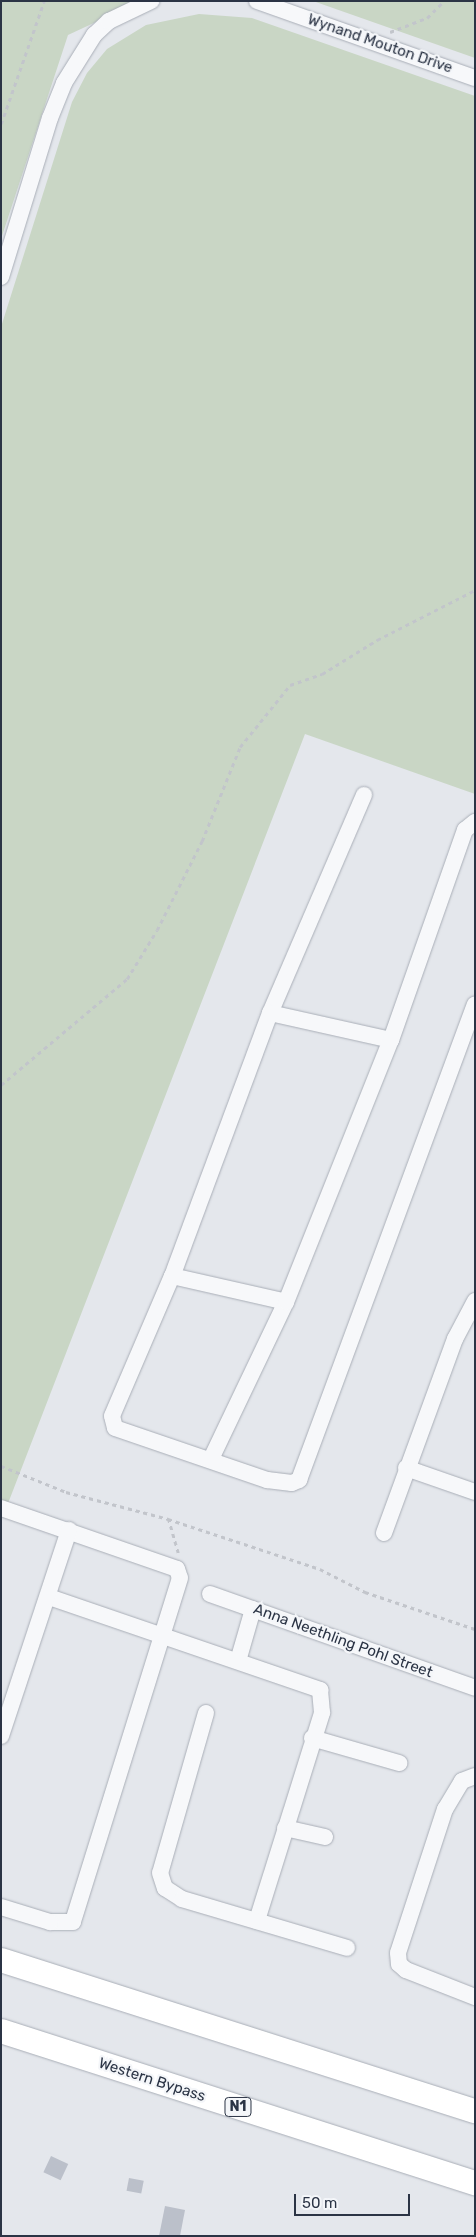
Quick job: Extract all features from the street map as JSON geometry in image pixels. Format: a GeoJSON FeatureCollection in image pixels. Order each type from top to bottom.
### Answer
{"type":"FeatureCollection","features":[{"type":"Feature","properties":{"kind":"highway"},"geometry":{"type":"LineString","coordinates":[[1,1960],[475,2111]]}},
{"type":"Feature","properties":{"kind":"highway","name":"Western Bypass"},"geometry":{"type":"LineString","coordinates":[[1,2031],[475,2183]]}},
{"type":"Feature","properties":{"kind":"street"},"geometry":{"type":"LineString","coordinates":[[1,277],[50,118],[64,83],[94,35],[110,21],[151,1]]}},
{"type":"Feature","properties":{"kind":"street","name":"Wynand Mouton Drive"},"geometry":{"type":"LineString","coordinates":[[257,1],[475,78]]}},
{"type":"Feature","properties":{"kind":"street"},"geometry":{"type":"LineString","coordinates":[[364,795],[270,1014],[172,1276],[112,1416],[112,1423],[123,1432],[211,1459],[232,1469],[283,1483],[292,1484],[304,1474],[475,1004]]}},
{"type":"Feature","properties":{"kind":"street"},"geometry":{"type":"LineString","coordinates":[[211,1459],[286,1302],[390,1040],[465,830],[475,822]]}},
{"type":"Feature","properties":{"kind":"street"},"geometry":{"type":"LineString","coordinates":[[270,1014],[390,1040]]}},
{"type":"Feature","properties":{"kind":"street"},"geometry":{"type":"LineString","coordinates":[[172,1276],[286,1302]]}},
{"type":"Feature","properties":{"kind":"street"},"geometry":{"type":"LineString","coordinates":[[384,1533],[406,1468],[455,1339],[475,1301]]}},
{"type":"Feature","properties":{"kind":"street"},"geometry":{"type":"LineString","coordinates":[[406,1468],[475,1492]]}},
{"type":"Feature","properties":{"kind":"street"},"geometry":{"type":"LineString","coordinates":[[1,1508],[177,1569],[179,1585],[73,1922],[50,1922],[1,1907]]}},
{"type":"Feature","properties":{"kind":"street"},"geometry":{"type":"LineString","coordinates":[[1,1736],[49,1597],[69,1530]]}},
{"type":"Feature","properties":{"kind":"street","name":"Anna Neethling Pohl Street"},"geometry":{"type":"LineString","coordinates":[[210,1594],[475,1688]]}},
{"type":"Feature","properties":{"kind":"street"},"geometry":{"type":"LineString","coordinates":[[49,1597],[320,1690],[322,1713],[312,1738],[257,1920]]}},
{"type":"Feature","properties":{"kind":"street"},"geometry":{"type":"LineString","coordinates":[[238,1661],[253,1609]]}},
{"type":"Feature","properties":{"kind":"street"},"geometry":{"type":"LineString","coordinates":[[206,1713],[160,1873],[162,1882],[176,1897],[346,1948]]}},
{"type":"Feature","properties":{"kind":"street"},"geometry":{"type":"LineString","coordinates":[[312,1738],[399,1763]]}},
{"type":"Feature","properties":{"kind":"street"},"geometry":{"type":"LineString","coordinates":[[475,1776],[462,1781],[445,1809],[398,1953],[399,1964],[406,1970],[475,1997]]}},
{"type":"Feature","properties":{"kind":"street"},"geometry":{"type":"LineString","coordinates":[[285,1828],[325,1837]]}},
{"type":"Feature","properties":{"kind":"path"},"geometry":{"type":"LineString","coordinates":[[1,124],[44,1]]}},
{"type":"Feature","properties":{"kind":"path"},"geometry":{"type":"LineString","coordinates":[[370,40],[427,18],[444,1]]}},
{"type":"Feature","properties":{"kind":"path"},"geometry":{"type":"LineString","coordinates":[[1,1085],[127,979],[157,930],[202,841],[240,747],[290,686],[322,674],[377,640],[475,590]]}},
{"type":"Feature","properties":{"kind":"path"},"geometry":{"type":"LineString","coordinates":[[1,1466],[66,1492],[168,1519],[320,1569],[365,1592],[475,1629]]}},
{"type":"Feature","properties":{"kind":"path"},"geometry":{"type":"LineString","coordinates":[[168,1519],[180,1558],[177,1569]]}},
{"type":"Feature","properties":{"kind":"green space"},"geometry":{"type":"Polygon","coordinates":[[[1,1],[141,1],[68,35],[1,239],[1,1]]]}},
{"type":"Feature","properties":{"kind":"green space"},"geometry":{"type":"Polygon","coordinates":[[[313,1],[475,1],[475,58],[313,1]]]}},
{"type":"Feature","properties":{"kind":"green space"},"geometry":{"type":"Polygon","coordinates":[[[199,14],[252,18],[475,96],[475,794],[305,734],[7,1506],[1,1504],[1,327],[72,102],[87,73],[107,49],[146,25],[199,14]]]}},
{"type":"Feature","properties":{"kind":"building"},"geometry":{"type":"Polygon","coordinates":[[[51,2156],[68,2164],[61,2180],[43,2172],[51,2156]]]}},
{"type":"Feature","properties":{"kind":"building"},"geometry":{"type":"Polygon","coordinates":[[[129,2178],[144,2181],[141,2194],[127,2191],[129,2178]]]}},
{"type":"Feature","properties":{"kind":"building"},"geometry":{"type":"Polygon","coordinates":[[[165,2206],[185,2210],[180,2236],[159,2236],[165,2206]]]}}]}
